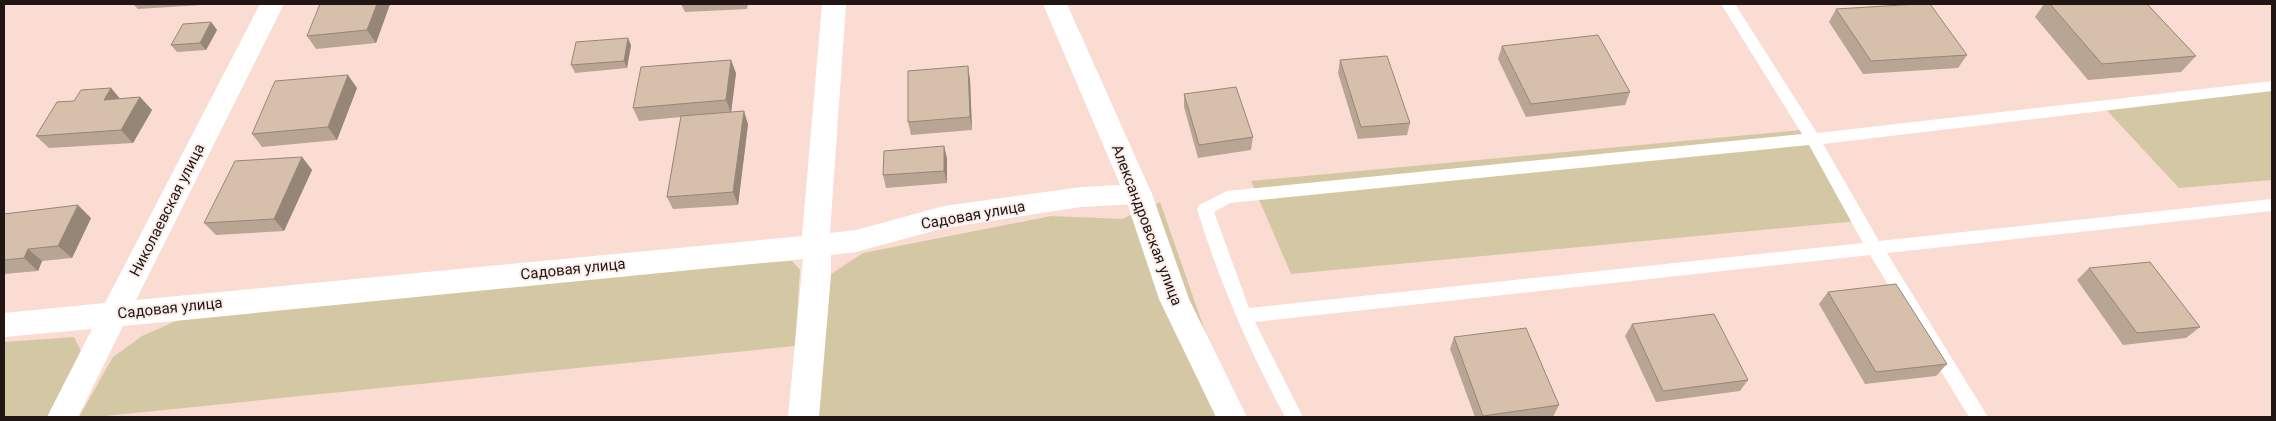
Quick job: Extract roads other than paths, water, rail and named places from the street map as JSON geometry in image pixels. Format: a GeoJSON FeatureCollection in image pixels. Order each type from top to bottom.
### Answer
{"type":"FeatureCollection","features":[{"type":"Feature","properties":{"kind":"street","name":"Николаевская улица"},"geometry":{"type":"LineString","coordinates":[[62,417],[272,4]]}},
{"type":"Feature","properties":{"kind":"street"},"geometry":{"type":"LineString","coordinates":[[804,417],[817,274],[816,221],[834,4]]}},
{"type":"Feature","properties":{"kind":"street","name":"Александровская улица"},"geometry":{"type":"LineString","coordinates":[[1055,4],[1138,194],[1174,299],[1232,417]]}},
{"type":"Feature","properties":{"kind":"street","name":"Садовая улица"},"geometry":{"type":"LineString","coordinates":[[4,325],[817,246],[856,241],[944,217],[1081,197],[1138,194]]}},
{"type":"Feature","properties":{"kind":"lane"},"geometry":{"type":"LineString","coordinates":[[1728,4],[1813,139],[1874,248],[1979,417]]}},
{"type":"Feature","properties":{"kind":"lane"},"geometry":{"type":"LineString","coordinates":[[1294,417],[1264,364],[1217,248],[1205,209],[1227,197],[1813,139],[2272,86]]}},
{"type":"Feature","properties":{"kind":"lane"},"geometry":{"type":"LineString","coordinates":[[1245,316],[2272,205]]}}]}
